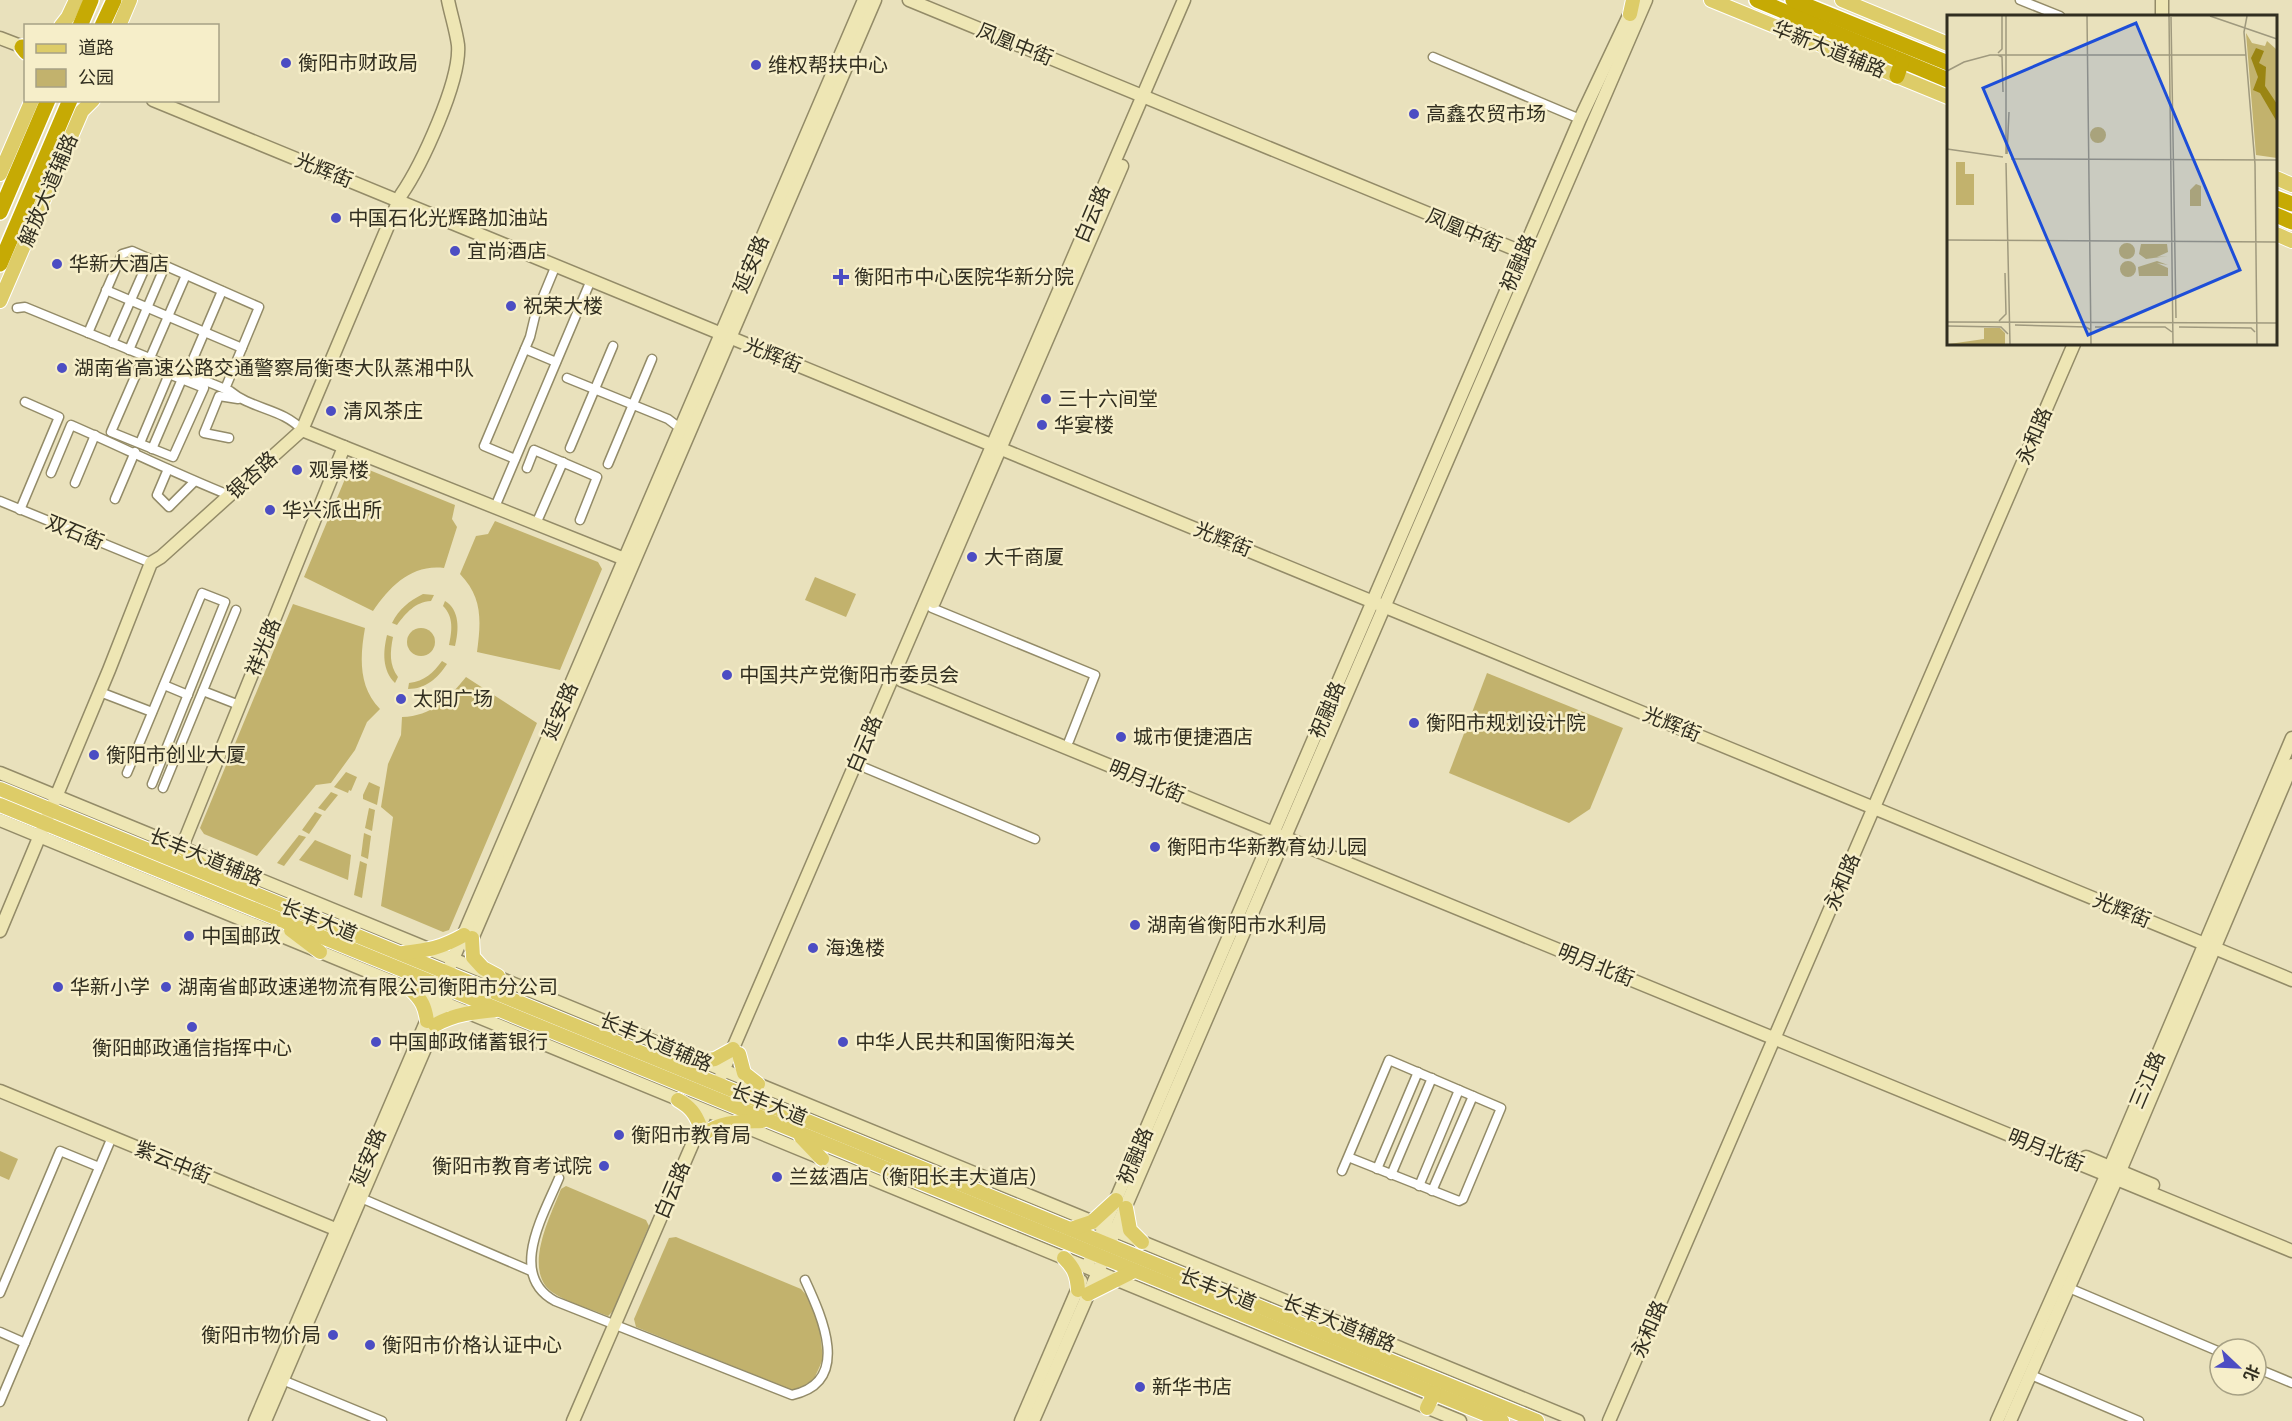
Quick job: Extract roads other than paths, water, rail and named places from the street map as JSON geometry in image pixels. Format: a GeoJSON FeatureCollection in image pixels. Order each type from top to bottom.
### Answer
{"type":"FeatureCollection","features":[{"type":"Feature","properties":{"kind":"highway"},"geometry":{"type":"LineString","coordinates":[[81,24],[91,0]]}},
{"type":"Feature","properties":{"kind":"highway"},"geometry":{"type":"LineString","coordinates":[[1757,0],[1900,69],[1947,80]]}},
{"type":"Feature","properties":{"kind":"highway"},"geometry":{"type":"LineString","coordinates":[[1793,0],[1947,63]]}},
{"type":"Feature","properties":{"kind":"highway"},"geometry":{"type":"LineString","coordinates":[[103,24],[112,4]]}},
{"type":"Feature","properties":{"kind":"highway"},"geometry":{"type":"LineString","coordinates":[[112,4],[112,24]]}},
{"type":"Feature","properties":{"kind":"highway"},"geometry":{"type":"LineString","coordinates":[[34,102],[34,132]]}},
{"type":"Feature","properties":{"kind":"highway"},"geometry":{"type":"LineString","coordinates":[[0,212],[47,102]]}},
{"type":"Feature","properties":{"kind":"highway"},"geometry":{"type":"LineString","coordinates":[[0,264],[69,102]]}},
{"type":"Feature","properties":{"kind":"highway"},"geometry":{"type":"LineString","coordinates":[[2277,198],[2292,204]]}},
{"type":"Feature","properties":{"kind":"highway"},"geometry":{"type":"LineString","coordinates":[[2277,214],[2292,222]]}},
{"type":"Feature","properties":{"kind":"main road"},"geometry":{"type":"LineString","coordinates":[[120,24],[130,0]]}},
{"type":"Feature","properties":{"kind":"main road","name":"银杏路"},"geometry":{"type":"LineString","coordinates":[[151,563],[161,557],[302,430],[399,198],[412,179],[451,90],[458,45],[448,0]]}},
{"type":"Feature","properties":{"kind":"main road","name":"延安路"},"geometry":{"type":"LineString","coordinates":[[629,561],[681,429],[727,333],[864,0]]}},
{"type":"Feature","properties":{"kind":"main road","name":"延安路"},"geometry":{"type":"LineString","coordinates":[[265,1421],[279,1378],[629,561],[727,333],[875,0]]}},
{"type":"Feature","properties":{"kind":"main road","name":"凤凰中街"},"geometry":{"type":"LineString","coordinates":[[909,0],[1148,95]]}},
{"type":"Feature","properties":{"kind":"main road","name":"凤凰中街"},"geometry":{"type":"LineString","coordinates":[[919,0],[1536,257]]}},
{"type":"Feature","properties":{"kind":"main road","name":"白云路"},"geometry":{"type":"LineString","coordinates":[[1148,95],[1184,0]]}},
{"type":"Feature","properties":{"kind":"main road","name":"白云路"},"geometry":{"type":"LineString","coordinates":[[736,1052],[1148,95],[1192,0]]}},
{"type":"Feature","properties":{"kind":"main road","name":"祝融路"},"geometry":{"type":"LineString","coordinates":[[1380,601],[1536,257],[1646,0]]}},
{"type":"Feature","properties":{"kind":"main road","name":"华新大道辅路"},"geometry":{"type":"LineString","coordinates":[[1711,0],[1900,69],[1947,96]]}},
{"type":"Feature","properties":{"kind":"main road"},"geometry":{"type":"LineString","coordinates":[[1842,0],[1947,44]]}},
{"type":"Feature","properties":{"kind":"main road"},"geometry":{"type":"LineString","coordinates":[[63,24],[75,2]]}},
{"type":"Feature","properties":{"kind":"main road","name":"祝融路"},"geometry":{"type":"LineString","coordinates":[[1033,1421],[1104,1243],[1104,1226],[1121,1204],[1380,601],[1523,251],[1580,118],[1633,5]]}},
{"type":"Feature","properties":{"kind":"main road"},"geometry":{"type":"LineString","coordinates":[[0,31],[24,44]]}},
{"type":"Feature","properties":{"kind":"main road"},"geometry":{"type":"LineString","coordinates":[[0,38],[24,45]]}},
{"type":"Feature","properties":{"kind":"main road"},"geometry":{"type":"LineString","coordinates":[[0,174],[33,102]]}},
{"type":"Feature","properties":{"kind":"main road","name":"解放大道辅路"},"geometry":{"type":"LineString","coordinates":[[0,301],[82,111],[91,102]]}},
{"type":"Feature","properties":{"kind":"main road","name":"光辉街"},"geometry":{"type":"LineString","coordinates":[[158,102],[399,198],[1872,803],[2211,943],[2292,980]]}},
{"type":"Feature","properties":{"kind":"main road","name":"光辉街"},"geometry":{"type":"LineString","coordinates":[[175,102],[556,266],[727,333]]}},
{"type":"Feature","properties":{"kind":"main road"},"geometry":{"type":"LineString","coordinates":[[2277,178],[2292,184]]}},
{"type":"Feature","properties":{"kind":"main road"},"geometry":{"type":"LineString","coordinates":[[2277,234],[2292,241]]}},
{"type":"Feature","properties":{"kind":"main road","name":"永和路"},"geometry":{"type":"LineString","coordinates":[[1609,1421],[2066,345]]}},
{"type":"Feature","properties":{"kind":"main road","name":"永和路"},"geometry":{"type":"LineString","coordinates":[[1872,803],[2074,345]]}},
{"type":"Feature","properties":{"kind":"main road"},"geometry":{"type":"LineString","coordinates":[[302,430],[629,561]]}},
{"type":"Feature","properties":{"kind":"main road","name":"白云路"},"geometry":{"type":"LineString","coordinates":[[581,1421],[618,1326],[727,1071],[932,608],[998,444]]}},
{"type":"Feature","properties":{"kind":"main road","name":"祥光路"},"geometry":{"type":"LineString","coordinates":[[182,847],[344,447]]}},
{"type":"Feature","properties":{"kind":"main road"},"geometry":{"type":"LineString","coordinates":[[0,930],[100,692],[151,563]]}},
{"type":"Feature","properties":{"kind":"main road","name":"明月北街"},"geometry":{"type":"LineString","coordinates":[[902,676],[1772,1035],[2292,1244]]}},
{"type":"Feature","properties":{"kind":"main road","name":"明月北街"},"geometry":{"type":"LineString","coordinates":[[902,676],[1069,741],[1281,832]]}},
{"type":"Feature","properties":{"kind":"main road","name":"三江路"},"geometry":{"type":"LineString","coordinates":[[2211,943],[2292,738]]}},
{"type":"Feature","properties":{"kind":"main road","name":"三江路"},"geometry":{"type":"LineString","coordinates":[[1997,1421],[2113,1173],[2211,943],[2292,765]]}},
{"type":"Feature","properties":{"kind":"main road","name":"长丰大道辅路"},"geometry":{"type":"LineString","coordinates":[[0,773],[1578,1421]]}},
{"type":"Feature","properties":{"kind":"main road","name":"长丰大道"},"geometry":{"type":"LineString","coordinates":[[0,789],[1071,1229],[1337,1346],[1434,1393],[1502,1421]]}},
{"type":"Feature","properties":{"kind":"main road","name":"长丰大道"},"geometry":{"type":"LineString","coordinates":[[0,805],[275,918],[300,937],[446,988],[797,1133],[1095,1263],[1134,1271],[1537,1421]]}},
{"type":"Feature","properties":{"kind":"main road"},"geometry":{"type":"LineString","coordinates":[[0,820],[300,937],[320,952],[465,1013],[1064,1258],[1095,1263],[1116,1280],[1460,1421]]}},
{"type":"Feature","properties":{"kind":"main road"},"geometry":{"type":"LineString","coordinates":[[151,851],[182,847],[210,875]]}},
{"type":"Feature","properties":{"kind":"main road"},"geometry":{"type":"LineString","coordinates":[[300,937],[309,916]]}},
{"type":"Feature","properties":{"kind":"main road"},"geometry":{"type":"LineString","coordinates":[[400,953],[434,950],[468,937],[473,957],[483,968],[498,976]]}},
{"type":"Feature","properties":{"kind":"main road","name":"光辉街"},"geometry":{"type":"LineString","coordinates":[[2211,943],[2292,972]]}},
{"type":"Feature","properties":{"kind":"main road"},"geometry":{"type":"LineString","coordinates":[[411,990],[421,999],[431,1023],[465,1013],[498,1010]]}},
{"type":"Feature","properties":{"kind":"main road","name":"延安路"},"geometry":{"type":"LineString","coordinates":[[342,1231],[361,1198],[431,1023]]}},
{"type":"Feature","properties":{"kind":"main road","name":"永和路"},"geometry":{"type":"LineString","coordinates":[[1601,1421],[1772,1035]]}},
{"type":"Feature","properties":{"kind":"main road"},"geometry":{"type":"LineString","coordinates":[[673,1065],[704,1062],[736,1052],[744,1073],[758,1084]]}},
{"type":"Feature","properties":{"kind":"main road","name":"紫云中街"},"geometry":{"type":"LineString","coordinates":[[0,1091],[342,1231]]}},
{"type":"Feature","properties":{"kind":"main road"},"geometry":{"type":"LineString","coordinates":[[678,1100],[689,1107],[702,1130],[732,1122],[768,1121]]}},
{"type":"Feature","properties":{"kind":"main road"},"geometry":{"type":"LineString","coordinates":[[797,1133],[822,1159]]}},
{"type":"Feature","properties":{"kind":"main road","name":"明月北街"},"geometry":{"type":"LineString","coordinates":[[2113,1173],[2292,1251]]}},
{"type":"Feature","properties":{"kind":"main road","name":"三江路"},"geometry":{"type":"LineString","coordinates":[[2010,1421],[2069,1288],[2113,1173]]}},
{"type":"Feature","properties":{"kind":"main road"},"geometry":{"type":"LineString","coordinates":[[1071,1229],[1104,1226],[1121,1204]]}},
{"type":"Feature","properties":{"kind":"main road"},"geometry":{"type":"LineString","coordinates":[[1121,1204],[1130,1230],[1142,1242]]}},
{"type":"Feature","properties":{"kind":"main road"},"geometry":{"type":"LineString","coordinates":[[1064,1258],[1073,1268],[1083,1292],[1134,1271]]}},
{"type":"Feature","properties":{"kind":"main road","name":"祝融路"},"geometry":{"type":"LineString","coordinates":[[1021,1421],[1083,1292]]}},
{"type":"Feature","properties":{"kind":"main road"},"geometry":{"type":"LineString","coordinates":[[1337,1346],[1345,1325]]}},
{"type":"Feature","properties":{"kind":"main road","name":"白云路"},"geometry":{"type":"LineString","coordinates":[[573,1421],[618,1326]]}},
{"type":"Feature","properties":{"kind":"main road","name":"延安路"},"geometry":{"type":"LineString","coordinates":[[255,1421],[279,1378]]}},
{"type":"Feature","properties":{"kind":"main road"},"geometry":{"type":"LineString","coordinates":[[1428,1408],[1434,1393]]}},
{"type":"Feature","properties":{"kind":"street"},"geometry":{"type":"LineString","coordinates":[[2020,0],[2058,15]]}},
{"type":"Feature","properties":{"kind":"street"},"geometry":{"type":"LineString","coordinates":[[1432,57],[1580,118]]}},
{"type":"Feature","properties":{"kind":"street"},"geometry":{"type":"LineString","coordinates":[[88,333],[122,254],[132,251],[260,307],[225,389]]}},
{"type":"Feature","properties":{"kind":"street"},"geometry":{"type":"LineString","coordinates":[[112,343],[149,259]]}},
{"type":"Feature","properties":{"kind":"street"},"geometry":{"type":"LineString","coordinates":[[129,350],[165,266]]}},
{"type":"Feature","properties":{"kind":"street"},"geometry":{"type":"LineString","coordinates":[[515,459],[484,446],[525,349],[535,316],[556,266]]}},
{"type":"Feature","properties":{"kind":"street"},"geometry":{"type":"LineString","coordinates":[[150,358],[186,275]]}},
{"type":"Feature","properties":{"kind":"street"},"geometry":{"type":"LineString","coordinates":[[495,507],[591,280]]}},
{"type":"Feature","properties":{"kind":"street"},"geometry":{"type":"LineString","coordinates":[[106,290],[242,348]]}},
{"type":"Feature","properties":{"kind":"street"},"geometry":{"type":"LineString","coordinates":[[152,448],[222,291]]}},
{"type":"Feature","properties":{"kind":"street"},"geometry":{"type":"LineString","coordinates":[[17,308],[25,307],[150,358],[184,376],[204,388],[173,457],[111,432],[141,363],[169,374],[184,376],[225,389],[239,399]]}},
{"type":"Feature","properties":{"kind":"street"},"geometry":{"type":"LineString","coordinates":[[570,448],[613,345]]}},
{"type":"Feature","properties":{"kind":"street"},"geometry":{"type":"LineString","coordinates":[[525,349],[556,362]]}},
{"type":"Feature","properties":{"kind":"street"},"geometry":{"type":"LineString","coordinates":[[608,464],[652,359]]}},
{"type":"Feature","properties":{"kind":"street"},"geometry":{"type":"LineString","coordinates":[[140,443],[169,374]]}},
{"type":"Feature","properties":{"kind":"street"},"geometry":{"type":"LineString","coordinates":[[567,378],[668,419],[681,429]]}},
{"type":"Feature","properties":{"kind":"street"},"geometry":{"type":"LineString","coordinates":[[229,438],[204,433],[219,396],[239,399],[294,421],[302,430]]}},
{"type":"Feature","properties":{"kind":"street"},"geometry":{"type":"LineString","coordinates":[[20,510],[59,417],[25,402]]}},
{"type":"Feature","properties":{"kind":"street"},"geometry":{"type":"LineString","coordinates":[[150,419],[163,424]]}},
{"type":"Feature","properties":{"kind":"street"},"geometry":{"type":"LineString","coordinates":[[51,473],[71,425],[135,452],[194,482],[229,495]]}},
{"type":"Feature","properties":{"kind":"street"},"geometry":{"type":"LineString","coordinates":[[75,483],[95,435]]}},
{"type":"Feature","properties":{"kind":"street"},"geometry":{"type":"LineString","coordinates":[[526,468],[534,450],[597,477],[580,520]]}},
{"type":"Feature","properties":{"kind":"street"},"geometry":{"type":"LineString","coordinates":[[115,500],[135,452]]}},
{"type":"Feature","properties":{"kind":"street"},"geometry":{"type":"LineString","coordinates":[[536,524],[563,462]]}},
{"type":"Feature","properties":{"kind":"street"},"geometry":{"type":"LineString","coordinates":[[168,469],[157,495],[169,507],[194,482]]}},
{"type":"Feature","properties":{"kind":"street","name":"双石街"},"geometry":{"type":"LineString","coordinates":[[0,501],[151,563]]}},
{"type":"Feature","properties":{"kind":"street"},"geometry":{"type":"LineString","coordinates":[[127,773],[202,593],[225,602],[152,784]]}},
{"type":"Feature","properties":{"kind":"street"},"geometry":{"type":"LineString","coordinates":[[932,608],[1095,675],[1069,741]]}},
{"type":"Feature","properties":{"kind":"street"},"geometry":{"type":"LineString","coordinates":[[164,788],[236,610]]}},
{"type":"Feature","properties":{"kind":"street"},"geometry":{"type":"LineString","coordinates":[[164,685],[188,695]]}},
{"type":"Feature","properties":{"kind":"street"},"geometry":{"type":"LineString","coordinates":[[203,691],[239,705]]}},
{"type":"Feature","properties":{"kind":"street"},"geometry":{"type":"LineString","coordinates":[[100,692],[152,712]]}},
{"type":"Feature","properties":{"kind":"street"},"geometry":{"type":"LineString","coordinates":[[863,767],[1035,839]]}},
{"type":"Feature","properties":{"kind":"street"},"geometry":{"type":"LineString","coordinates":[[1342,1171],[1389,1060],[1501,1108],[1463,1199],[1459,1201],[1348,1157]]}},
{"type":"Feature","properties":{"kind":"street"},"geometry":{"type":"LineString","coordinates":[[1377,1169],[1419,1072]]}},
{"type":"Feature","properties":{"kind":"street"},"geometry":{"type":"LineString","coordinates":[[1391,1175],[1432,1078]]}},
{"type":"Feature","properties":{"kind":"street"},"geometry":{"type":"LineString","coordinates":[[1419,1186],[1459,1090]]}},
{"type":"Feature","properties":{"kind":"street"},"geometry":{"type":"LineString","coordinates":[[1432,1191],[1473,1096]]}},
{"type":"Feature","properties":{"kind":"street"},"geometry":{"type":"LineString","coordinates":[[0,1402],[112,1137]]}},
{"type":"Feature","properties":{"kind":"street"},"geometry":{"type":"LineString","coordinates":[[0,1293],[60,1151],[99,1167]]}},
{"type":"Feature","properties":{"kind":"street"},"geometry":{"type":"LineString","coordinates":[[559,1178],[531,1252],[531,1271],[541,1291],[547,1296],[618,1326],[792,1395],[803,1393],[818,1382],[829,1360],[824,1321],[805,1280]]}},
{"type":"Feature","properties":{"kind":"street"},"geometry":{"type":"LineString","coordinates":[[361,1198],[531,1271]]}},
{"type":"Feature","properties":{"kind":"street"},"geometry":{"type":"LineString","coordinates":[[2069,1288],[2208,1347]]}},
{"type":"Feature","properties":{"kind":"street"},"geometry":{"type":"LineString","coordinates":[[0,1332],[25,1343]]}},
{"type":"Feature","properties":{"kind":"street"},"geometry":{"type":"LineString","coordinates":[[2268,1373],[2292,1383]]}},
{"type":"Feature","properties":{"kind":"street"},"geometry":{"type":"LineString","coordinates":[[2031,1375],[2139,1421]]}},
{"type":"Feature","properties":{"kind":"street"},"geometry":{"type":"LineString","coordinates":[[279,1378],[382,1421]]}},
{"type":"Feature","properties":{"kind":"place","name":"衡阳市财政局"},"geometry":{"type":"Point","coordinates":[286,63]}},
{"type":"Feature","properties":{"kind":"place","name":"维权帮扶中心"},"geometry":{"type":"Point","coordinates":[756,65]}},
{"type":"Feature","properties":{"kind":"place","name":"高鑫农贸市场"},"geometry":{"type":"Point","coordinates":[1414,114]}},
{"type":"Feature","properties":{"kind":"place","name":"中国石化光辉路加油站"},"geometry":{"type":"Point","coordinates":[336,218]}},
{"type":"Feature","properties":{"kind":"place","name":"宜尚酒店"},"geometry":{"type":"Point","coordinates":[455,251]}},
{"type":"Feature","properties":{"kind":"place","name":"华新大酒店"},"geometry":{"type":"Point","coordinates":[57,264]}},
{"type":"Feature","properties":{"kind":"place","name":"衡阳市中心医院华新分院"},"geometry":{"type":"Point","coordinates":[841,277]}},
{"type":"Feature","properties":{"kind":"place","name":"祝荣大楼"},"geometry":{"type":"Point","coordinates":[511,306]}},
{"type":"Feature","properties":{"kind":"place","name":"湖南省高速公路交通警察局衡枣大队蒸湘中队"},"geometry":{"type":"Point","coordinates":[62,368]}},
{"type":"Feature","properties":{"kind":"place","name":"三十六间堂"},"geometry":{"type":"Point","coordinates":[1046,399]}},
{"type":"Feature","properties":{"kind":"place","name":"清风茶庄"},"geometry":{"type":"Point","coordinates":[331,411]}},
{"type":"Feature","properties":{"kind":"place","name":"华宴楼"},"geometry":{"type":"Point","coordinates":[1042,425]}},
{"type":"Feature","properties":{"kind":"place","name":"观景楼"},"geometry":{"type":"Point","coordinates":[297,470]}},
{"type":"Feature","properties":{"kind":"place","name":"华兴派出所"},"geometry":{"type":"Point","coordinates":[270,510]}},
{"type":"Feature","properties":{"kind":"place","name":"大千商厦"},"geometry":{"type":"Point","coordinates":[972,557]}},
{"type":"Feature","properties":{"kind":"place","name":"中国共产党衡阳市委员会"},"geometry":{"type":"Point","coordinates":[727,675]}},
{"type":"Feature","properties":{"kind":"place","name":"太阳广场"},"geometry":{"type":"Point","coordinates":[401,699]}},
{"type":"Feature","properties":{"kind":"place","name":"衡阳市规划设计院"},"geometry":{"type":"Point","coordinates":[1414,723]}},
{"type":"Feature","properties":{"kind":"place","name":"城市便捷酒店"},"geometry":{"type":"Point","coordinates":[1121,737]}},
{"type":"Feature","properties":{"kind":"place","name":"衡阳市创业大厦"},"geometry":{"type":"Point","coordinates":[94,755]}},
{"type":"Feature","properties":{"kind":"place","name":"衡阳市华新教育幼儿园"},"geometry":{"type":"Point","coordinates":[1155,847]}},
{"type":"Feature","properties":{"kind":"place","name":"湖南省衡阳市水利局"},"geometry":{"type":"Point","coordinates":[1135,925]}},
{"type":"Feature","properties":{"kind":"place","name":"中国邮政"},"geometry":{"type":"Point","coordinates":[189,936]}},
{"type":"Feature","properties":{"kind":"place","name":"海逸楼"},"geometry":{"type":"Point","coordinates":[813,948]}},
{"type":"Feature","properties":{"kind":"place","name":"华新小学"},"geometry":{"type":"Point","coordinates":[58,987]}},
{"type":"Feature","properties":{"kind":"place","name":"湖南省邮政速递物流有限公司衡阳市分公司"},"geometry":{"type":"Point","coordinates":[166,987]}},
{"type":"Feature","properties":{"kind":"place","name":"衡阳邮政通信指挥中心"},"geometry":{"type":"Point","coordinates":[192,1027]}},
{"type":"Feature","properties":{"kind":"place","name":"中国邮政储蓄银行"},"geometry":{"type":"Point","coordinates":[376,1042]}},
{"type":"Feature","properties":{"kind":"place","name":"中华人民共和国衡阳海关"},"geometry":{"type":"Point","coordinates":[843,1042]}},
{"type":"Feature","properties":{"kind":"place","name":"衡阳市教育局"},"geometry":{"type":"Point","coordinates":[619,1135]}},
{"type":"Feature","properties":{"kind":"place","name":"衡阳市教育考试院"},"geometry":{"type":"Point","coordinates":[604,1166]}},
{"type":"Feature","properties":{"kind":"place","name":"兰兹酒店（衡阳长丰大道店）"},"geometry":{"type":"Point","coordinates":[777,1177]}},
{"type":"Feature","properties":{"kind":"place","name":"衡阳市物价局"},"geometry":{"type":"Point","coordinates":[333,1335]}},
{"type":"Feature","properties":{"kind":"place","name":"衡阳市价格认证中心"},"geometry":{"type":"Point","coordinates":[370,1345]}},
{"type":"Feature","properties":{"kind":"place","name":"新华书店"},"geometry":{"type":"Point","coordinates":[1140,1387]}}]}
